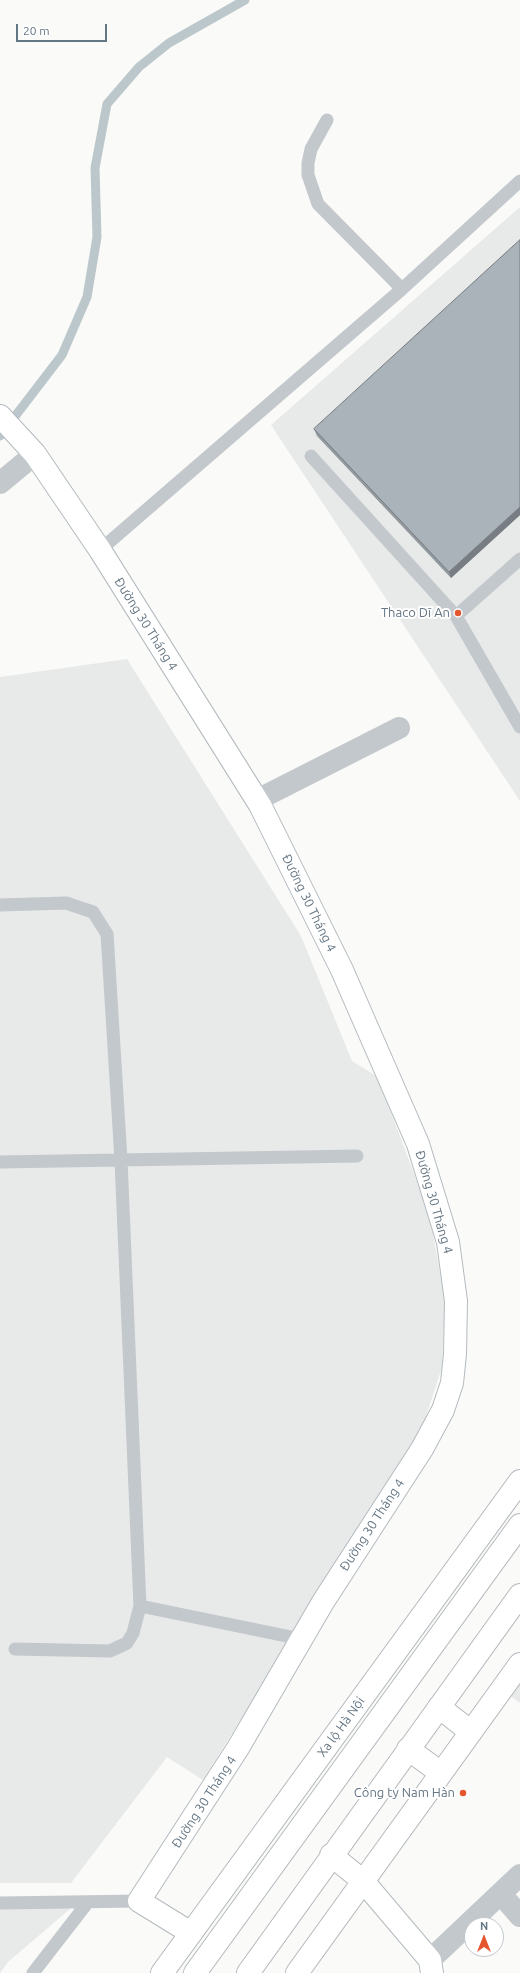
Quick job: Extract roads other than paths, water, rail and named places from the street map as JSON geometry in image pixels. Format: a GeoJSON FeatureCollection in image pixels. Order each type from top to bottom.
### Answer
{"type":"FeatureCollection","features":[{"type":"Feature","properties":{"kind":"main road","name":"Đường 30 Tháng 4"},"geometry":{"type":"LineString","coordinates":[[0,416],[31,449],[100,550],[257,800],[342,970],[418,1144],[448,1242],[456,1301],[452,1383],[443,1410],[422,1449],[323,1602],[238,1748],[139,1901]]}},
{"type":"Feature","properties":{"kind":"main road","name":"Xa lộ Hà Nội"},"geometry":{"type":"LineString","coordinates":[[162,1973],[520,1481]]}},
{"type":"Feature","properties":{"kind":"main road","name":"Xa lộ Hà Nội"},"geometry":{"type":"LineString","coordinates":[[195,1973],[520,1525]]}},
{"type":"Feature","properties":{"kind":"main road"},"geometry":{"type":"LineString","coordinates":[[248,1973],[331,1855],[520,1595]]}},
{"type":"Feature","properties":{"kind":"main road"},"geometry":{"type":"LineString","coordinates":[[297,1973],[520,1664]]}},
{"type":"Feature","properties":{"kind":"main road"},"geometry":{"type":"LineString","coordinates":[[439,1707],[471,1732]]}},
{"type":"Feature","properties":{"kind":"main road"},"geometry":{"type":"LineString","coordinates":[[408,1749],[441,1773]]}},
{"type":"Feature","properties":{"kind":"main road"},"geometry":{"type":"LineString","coordinates":[[331,1855],[363,1881],[431,1966]]}},
{"type":"Feature","properties":{"kind":"main road"},"geometry":{"type":"LineString","coordinates":[[139,1901],[214,1947]]}},
{"type":"Feature","properties":{"kind":"street"},"geometry":{"type":"LineString","coordinates":[[0,483],[31,449]]}},
{"type":"Feature","properties":{"kind":"street"},"geometry":{"type":"LineString","coordinates":[[257,800],[400,728]]}},
{"type":"Feature","properties":{"kind":"street"},"geometry":{"type":"LineString","coordinates":[[431,1966],[520,1876]]}},
{"type":"Feature","properties":{"kind":"street"},"geometry":{"type":"LineString","coordinates":[[501,1894],[520,1916]]}},
{"type":"Feature","properties":{"kind":"lane"},"geometry":{"type":"LineString","coordinates":[[327,120],[311,150],[308,163],[308,175],[318,204],[402,289]]}},
{"type":"Feature","properties":{"kind":"lane"},"geometry":{"type":"LineString","coordinates":[[100,550],[402,289],[520,181]]}},
{"type":"Feature","properties":{"kind":"lane"},"geometry":{"type":"LineString","coordinates":[[311,456],[456,616],[520,727]]}},
{"type":"Feature","properties":{"kind":"lane"},"geometry":{"type":"LineString","coordinates":[[456,616],[520,559]]}},
{"type":"Feature","properties":{"kind":"lane"},"geometry":{"type":"LineString","coordinates":[[0,905],[66,903],[92,912],[107,934],[122,1160],[140,1606],[133,1633],[127,1642],[110,1651],[15,1649]]}},
{"type":"Feature","properties":{"kind":"lane"},"geometry":{"type":"LineString","coordinates":[[0,1162],[356,1156]]}},
{"type":"Feature","properties":{"kind":"lane"},"geometry":{"type":"LineString","coordinates":[[140,1606],[301,1640]]}},
{"type":"Feature","properties":{"kind":"lane"},"geometry":{"type":"LineString","coordinates":[[0,1903],[139,1901]]}},
{"type":"Feature","properties":{"kind":"lane"},"geometry":{"type":"LineString","coordinates":[[33,1973],[88,1902]]}},
{"type":"Feature","properties":{"kind":"waterway"},"geometry":{"type":"LineString","coordinates":[[0,436],[62,355],[87,297],[97,237],[95,168],[107,104],[139,67],[169,43],[245,0]]}},
{"type":"Feature","properties":{"kind":"place","name":"Thaco Dĩ An"},"geometry":{"type":"Point","coordinates":[458,613]}},
{"type":"Feature","properties":{"kind":"place","name":"Công ty Nam Hàn"},"geometry":{"type":"Point","coordinates":[463,1793]}}]}
